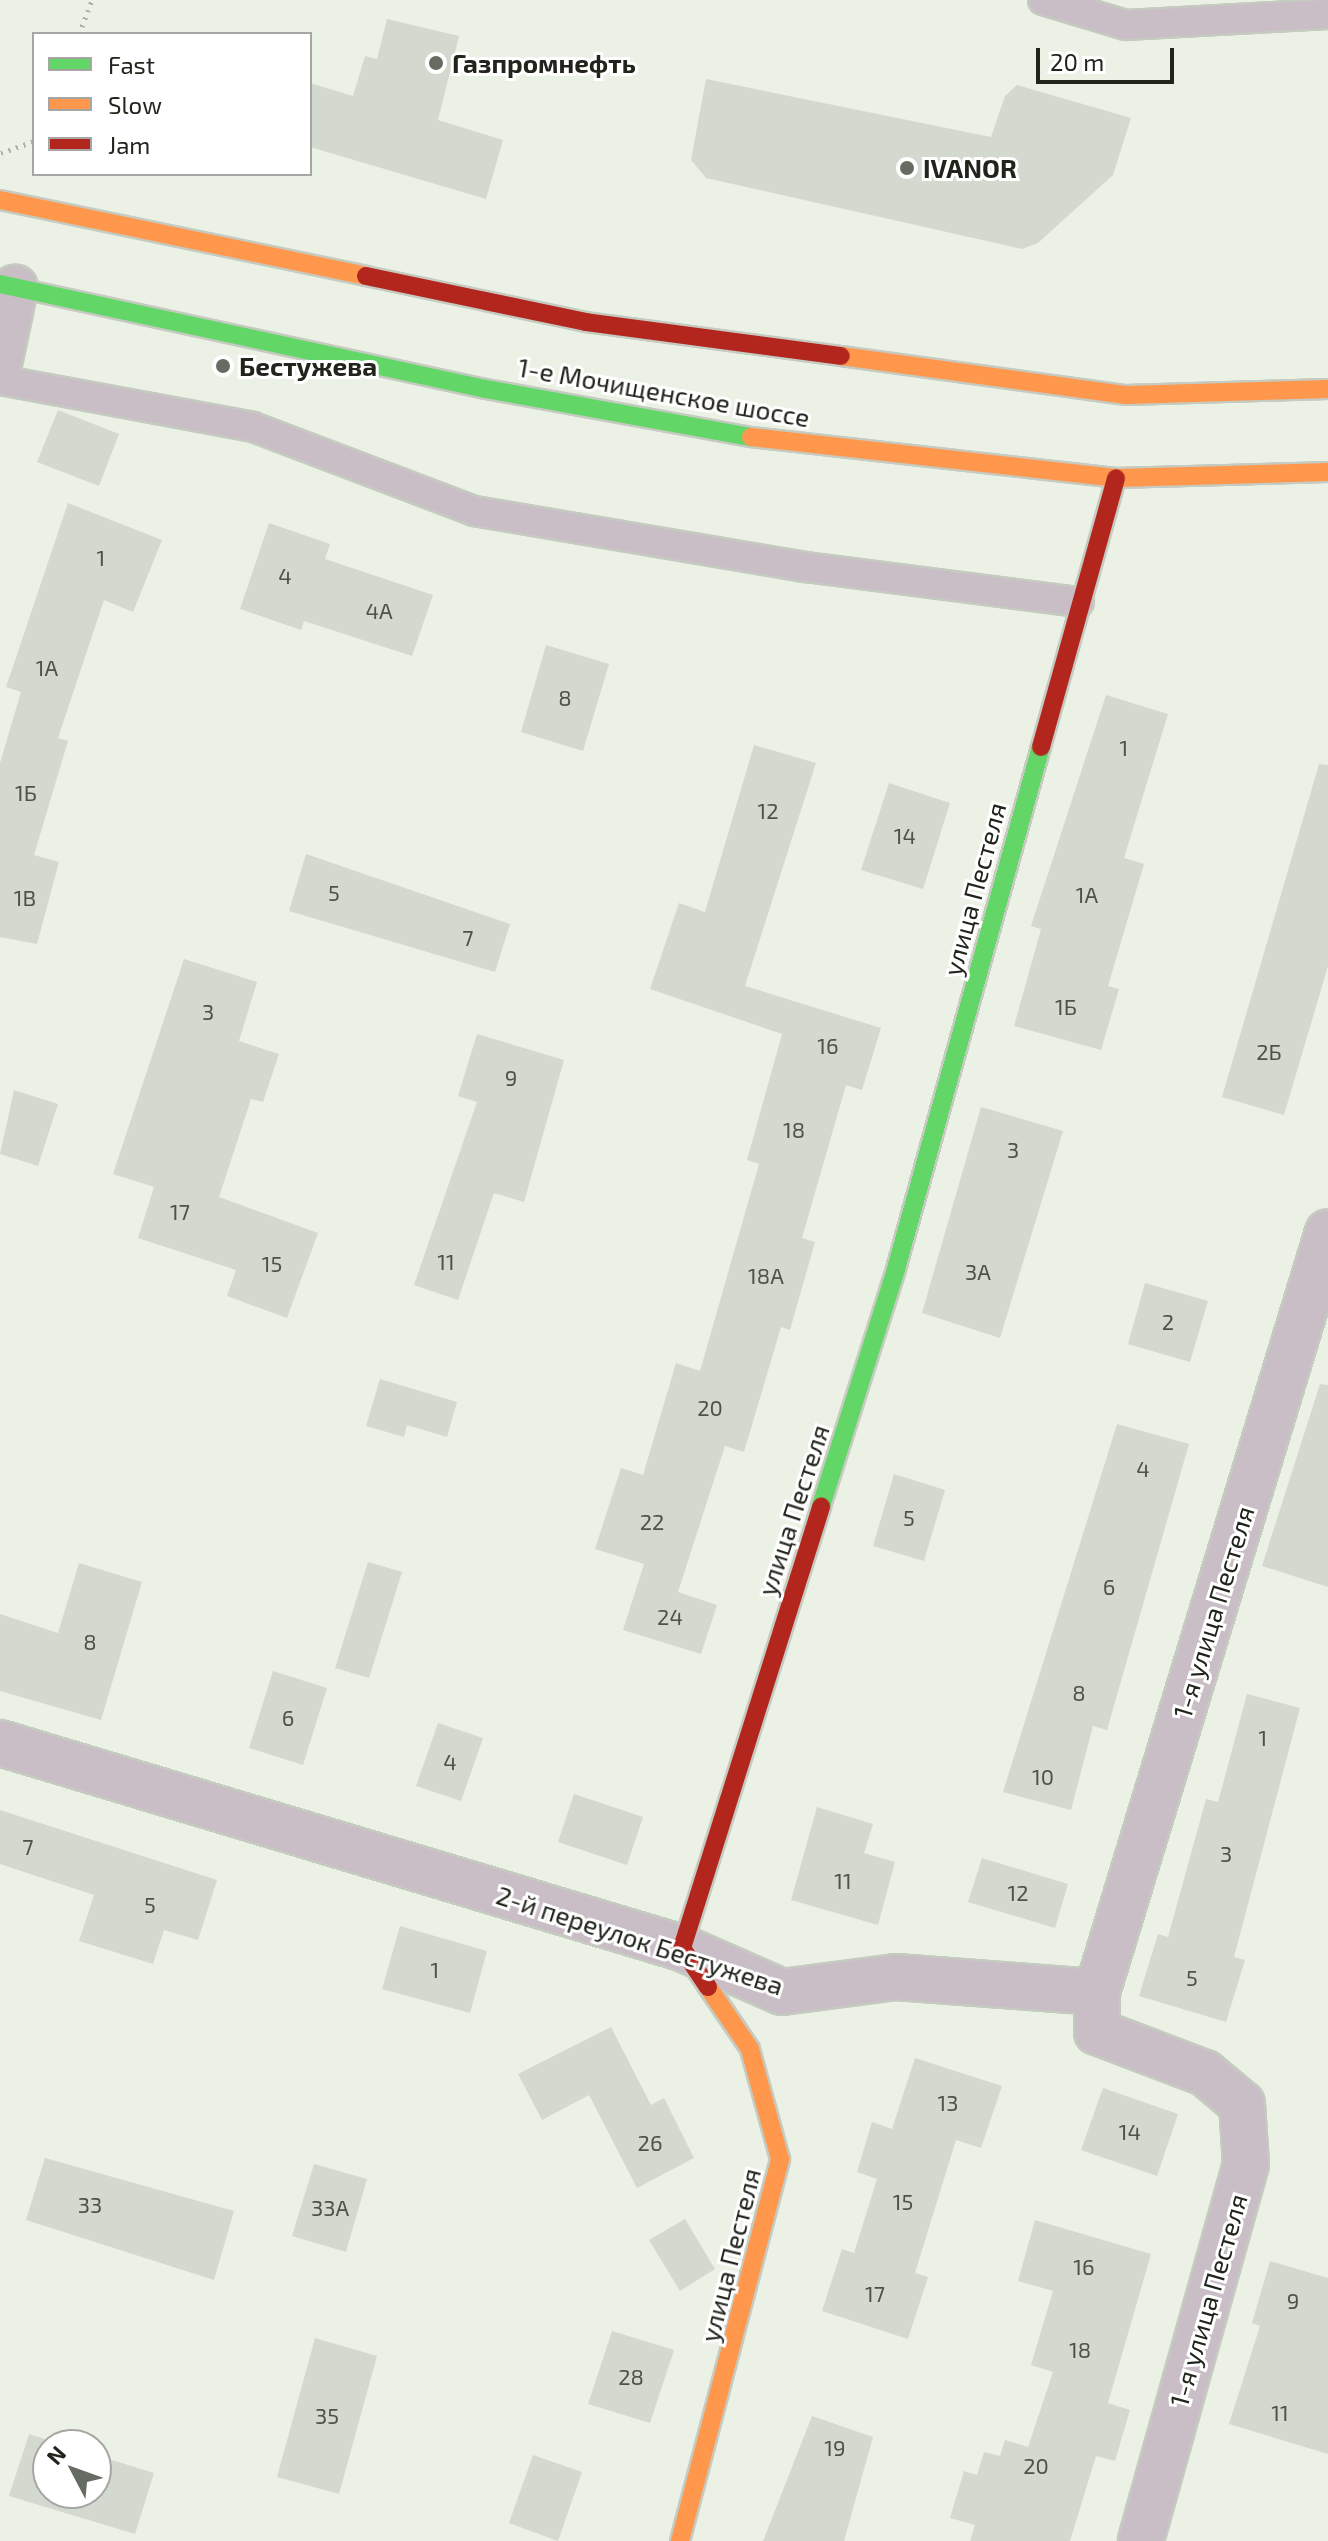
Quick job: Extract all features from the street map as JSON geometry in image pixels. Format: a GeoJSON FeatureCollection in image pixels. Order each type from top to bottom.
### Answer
{"type":"FeatureCollection","features":[{"type":"Feature","properties":{"kind":"main road"},"geometry":{"type":"LineString","coordinates":[[0,200],[586,322],[1126,395],[1328,389]]}},
{"type":"Feature","properties":{"kind":"main road","name":"1-е Мочищенское шоссе"},"geometry":{"type":"LineString","coordinates":[[8,286],[486,389],[759,438],[1116,478],[1328,472]]}},
{"type":"Feature","properties":{"kind":"main road","name":"улица Пестеля"},"geometry":{"type":"LineString","coordinates":[[680,2541],[780,2159],[750,2049],[682,1948],[896,1269],[1079,602],[1116,478]]}},
{"type":"Feature","properties":{"kind":"street"},"geometry":{"type":"LineString","coordinates":[[0,359],[8,286]]}},
{"type":"Feature","properties":{"kind":"street","name":"1-я улица Пестеля"},"geometry":{"type":"LineString","coordinates":[[1141,2541],[1246,2164],[1242,2104],[1205,2073],[1097,2032],[1097,1992],[1328,1232]]}},
{"type":"Feature","properties":{"kind":"street","name":"2-й переулок Бестужева"},"geometry":{"type":"LineString","coordinates":[[0,1743],[682,1948],[782,1992],[896,1977],[1097,1992]]}},
{"type":"Feature","properties":{"kind":"lane"},"geometry":{"type":"LineString","coordinates":[[1043,0],[1126,25],[1328,14]]}},
{"type":"Feature","properties":{"kind":"lane"},"geometry":{"type":"LineString","coordinates":[[0,380],[253,427],[474,511],[805,567],[1079,602]]}},
{"type":"Feature","properties":{"kind":"path"},"geometry":{"type":"LineString","coordinates":[[80,32],[92,0]]}},
{"type":"Feature","properties":{"kind":"path"},"geometry":{"type":"LineString","coordinates":[[0,153],[32,142]]}},
{"type":"Feature","properties":{"kind":"building"},"geometry":{"type":"Polygon","coordinates":[[[387,19],[459,36],[438,120],[503,140],[486,199],[312,148],[312,84],[353,96],[365,56],[377,59],[387,19]]]}},
{"type":"Feature","properties":{"kind":"building","name":"IVANOR"},"geometry":{"type":"Polygon","coordinates":[[[706,79],[991,137],[1005,96],[1017,85],[1131,118],[1113,175],[1038,243],[1022,249],[706,178],[691,160],[706,79]]]}},
{"type":"Feature","properties":{"kind":"building"},"geometry":{"type":"Polygon","coordinates":[[[58,410],[119,434],[99,486],[37,462],[58,410]]]}},
{"type":"Feature","properties":{"kind":"building"},"geometry":{"type":"Polygon","coordinates":[[[68,503],[162,540],[133,612],[104,600],[58,738],[68,741],[34,855],[59,862],[37,944],[0,937],[0,763],[21,692],[6,687],[68,503]]]}},
{"type":"Feature","properties":{"kind":"building"},"geometry":{"type":"Polygon","coordinates":[[[269,523],[330,544],[325,559],[433,595],[412,656],[304,621],[301,630],[240,609],[269,523]]]}},
{"type":"Feature","properties":{"kind":"building"},"geometry":{"type":"Polygon","coordinates":[[[546,645],[609,664],[583,751],[521,732],[546,645]]]}},
{"type":"Feature","properties":{"kind":"building"},"geometry":{"type":"Polygon","coordinates":[[[1106,695],[1168,714],[1124,858],[1144,864],[1108,986],[1119,989],[1101,1050],[1014,1026],[1041,929],[1031,926],[1106,695]]]}},
{"type":"Feature","properties":{"kind":"building"},"geometry":{"type":"Polygon","coordinates":[[[754,745],[816,763],[745,986],[881,1028],[862,1090],[846,1085],[802,1238],[815,1242],[790,1330],[781,1327],[744,1452],[725,1446],[678,1592],[717,1605],[701,1654],[623,1630],[644,1564],[595,1549],[621,1468],[643,1475],[676,1363],[700,1371],[759,1164],[747,1160],[782,1034],[650,989],[679,903],[705,912],[754,745]]]}},
{"type":"Feature","properties":{"kind":"building"},"geometry":{"type":"Polygon","coordinates":[[[1319,764],[1328,765],[1328,966],[1284,1115],[1222,1097],[1319,764]]]}},
{"type":"Feature","properties":{"kind":"building"},"geometry":{"type":"Polygon","coordinates":[[[889,783],[950,803],[923,889],[861,870],[889,783]]]}},
{"type":"Feature","properties":{"kind":"building"},"geometry":{"type":"Polygon","coordinates":[[[306,854],[510,924],[495,972],[289,911],[306,854]]]}},
{"type":"Feature","properties":{"kind":"building"},"geometry":{"type":"Polygon","coordinates":[[[184,959],[257,982],[239,1041],[279,1054],[263,1102],[251,1099],[219,1197],[318,1233],[287,1318],[227,1296],[236,1270],[138,1238],[154,1187],[113,1174],[184,959]]]}},
{"type":"Feature","properties":{"kind":"building"},"geometry":{"type":"Polygon","coordinates":[[[477,1034],[564,1060],[524,1202],[494,1193],[458,1300],[414,1285],[477,1102],[458,1096],[477,1034]]]}},
{"type":"Feature","properties":{"kind":"building"},"geometry":{"type":"Polygon","coordinates":[[[14,1090],[58,1104],[38,1166],[0,1154],[14,1090]]]}},
{"type":"Feature","properties":{"kind":"building"},"geometry":{"type":"Polygon","coordinates":[[[981,1107],[1063,1131],[1000,1338],[922,1313],[981,1107]]]}},
{"type":"Feature","properties":{"kind":"building"},"geometry":{"type":"Polygon","coordinates":[[[1145,1283],[1208,1301],[1190,1362],[1128,1344],[1145,1283]]]}},
{"type":"Feature","properties":{"kind":"building"},"geometry":{"type":"Polygon","coordinates":[[[380,1379],[457,1402],[447,1437],[407,1425],[404,1437],[366,1426],[380,1379]]]}},
{"type":"Feature","properties":{"kind":"building"},"geometry":{"type":"Polygon","coordinates":[[[1320,1384],[1328,1385],[1328,1587],[1262,1566],[1320,1384]]]}},
{"type":"Feature","properties":{"kind":"building"},"geometry":{"type":"Polygon","coordinates":[[[1117,1424],[1189,1444],[1107,1730],[1093,1726],[1071,1810],[1003,1792],[1117,1424]]]}},
{"type":"Feature","properties":{"kind":"building"},"geometry":{"type":"Polygon","coordinates":[[[894,1474],[945,1490],[924,1561],[873,1546],[894,1474]]]}},
{"type":"Feature","properties":{"kind":"building"},"geometry":{"type":"Polygon","coordinates":[[[368,1562],[402,1572],[369,1678],[335,1668],[368,1562]]]}},
{"type":"Feature","properties":{"kind":"building"},"geometry":{"type":"Polygon","coordinates":[[[79,1563],[142,1582],[101,1720],[0,1691],[0,1614],[58,1633],[79,1563]]]}},
{"type":"Feature","properties":{"kind":"building"},"geometry":{"type":"Polygon","coordinates":[[[273,1671],[327,1688],[303,1765],[249,1748],[273,1671]]]}},
{"type":"Feature","properties":{"kind":"building"},"geometry":{"type":"Polygon","coordinates":[[[1247,1694],[1300,1708],[1234,1957],[1245,1960],[1226,2022],[1139,1996],[1158,1934],[1168,1937],[1206,1799],[1218,1802],[1247,1694]]]}},
{"type":"Feature","properties":{"kind":"building"},"geometry":{"type":"Polygon","coordinates":[[[438,1723],[483,1738],[461,1801],[416,1786],[438,1723]]]}},
{"type":"Feature","properties":{"kind":"building"},"geometry":{"type":"Polygon","coordinates":[[[574,1794],[643,1817],[627,1865],[558,1842],[574,1794]]]}},
{"type":"Feature","properties":{"kind":"building"},"geometry":{"type":"Polygon","coordinates":[[[817,1807],[873,1824],[864,1853],[895,1862],[878,1925],[791,1900],[817,1807]]]}},
{"type":"Feature","properties":{"kind":"building"},"geometry":{"type":"Polygon","coordinates":[[[0,1810],[217,1880],[198,1940],[164,1930],[153,1964],[79,1941],[94,1895],[0,1864],[0,1810]]]}},
{"type":"Feature","properties":{"kind":"building"},"geometry":{"type":"Polygon","coordinates":[[[982,1858],[1068,1884],[1055,1928],[968,1902],[982,1858]]]}},
{"type":"Feature","properties":{"kind":"building"},"geometry":{"type":"Polygon","coordinates":[[[400,1926],[487,1951],[470,2013],[382,1989],[400,1926]]]}},
{"type":"Feature","properties":{"kind":"building"},"geometry":{"type":"Polygon","coordinates":[[[611,2027],[651,2105],[664,2098],[694,2158],[637,2188],[589,2095],[542,2120],[518,2074],[611,2027]]]}},
{"type":"Feature","properties":{"kind":"building"},"geometry":{"type":"Polygon","coordinates":[[[915,2058],[1002,2086],[981,2148],[956,2140],[915,2273],[928,2277],[908,2339],[822,2311],[842,2249],[854,2253],[877,2179],[857,2172],[872,2122],[892,2129],[915,2058]]]}},
{"type":"Feature","properties":{"kind":"building"},"geometry":{"type":"Polygon","coordinates":[[[1103,2088],[1178,2114],[1157,2176],[1081,2150],[1103,2088]]]}},
{"type":"Feature","properties":{"kind":"building"},"geometry":{"type":"Polygon","coordinates":[[[45,2158],[234,2211],[214,2280],[26,2220],[45,2158]]]}},
{"type":"Feature","properties":{"kind":"building"},"geometry":{"type":"Polygon","coordinates":[[[314,2164],[367,2179],[346,2252],[292,2236],[314,2164]]]}},
{"type":"Feature","properties":{"kind":"building"},"geometry":{"type":"Polygon","coordinates":[[[685,2219],[715,2269],[680,2291],[649,2240],[685,2219]]]}},
{"type":"Feature","properties":{"kind":"building"},"geometry":{"type":"Polygon","coordinates":[[[1035,2220],[1151,2254],[1108,2403],[1130,2410],[1115,2461],[1096,2456],[1070,2541],[970,2541],[975,2525],[950,2518],[964,2471],[977,2475],[984,2452],[1000,2456],[1005,2440],[1028,2447],[1053,2372],[1031,2365],[1053,2291],[1018,2281],[1035,2220]]]}},
{"type":"Feature","properties":{"kind":"building"},"geometry":{"type":"Polygon","coordinates":[[[1270,2261],[1328,2278],[1328,2454],[1229,2424],[1260,2326],[1252,2323],[1270,2261]]]}},
{"type":"Feature","properties":{"kind":"building"},"geometry":{"type":"Polygon","coordinates":[[[612,2331],[674,2350],[650,2423],[588,2404],[612,2331]]]}},
{"type":"Feature","properties":{"kind":"building"},"geometry":{"type":"Polygon","coordinates":[[[315,2338],[377,2356],[339,2494],[277,2477],[315,2338]]]}},
{"type":"Feature","properties":{"kind":"building"},"geometry":{"type":"Polygon","coordinates":[[[812,2416],[873,2437],[844,2541],[763,2541],[812,2416]]]}},
{"type":"Feature","properties":{"kind":"building"},"geometry":{"type":"Polygon","coordinates":[[[29,2434],[32,2435],[32,2503],[9,2496],[29,2434]]]}},
{"type":"Feature","properties":{"kind":"building"},"geometry":{"type":"Polygon","coordinates":[[[533,2455],[582,2472],[558,2541],[509,2523],[533,2455]]]}},
{"type":"Feature","properties":{"kind":"building"},"geometry":{"type":"Polygon","coordinates":[[[112,2460],[154,2473],[135,2534],[52,2509],[112,2509],[112,2460]]]}},
{"type":"Feature","properties":{"kind":"traffic: fast"},"geometry":{"type":"LineString","coordinates":[[0,284],[486,389],[751,437]]}},
{"type":"Feature","properties":{"kind":"traffic: fast"},"geometry":{"type":"LineString","coordinates":[[821,1506],[896,1269],[1041,747]]}},
{"type":"Feature","properties":{"kind":"traffic: slow"},"geometry":{"type":"LineString","coordinates":[[0,200],[366,276]]}},
{"type":"Feature","properties":{"kind":"traffic: slow"},"geometry":{"type":"LineString","coordinates":[[841,356],[1126,395],[1328,389]]}},
{"type":"Feature","properties":{"kind":"traffic: slow"},"geometry":{"type":"LineString","coordinates":[[751,437],[1116,478],[1328,472]]}},
{"type":"Feature","properties":{"kind":"traffic: slow"},"geometry":{"type":"LineString","coordinates":[[680,2541],[780,2159],[750,2049],[708,1987]]}},
{"type":"Feature","properties":{"kind":"traffic: jam"},"geometry":{"type":"LineString","coordinates":[[366,276],[586,322],[841,356]]}},
{"type":"Feature","properties":{"kind":"traffic: jam"},"geometry":{"type":"LineString","coordinates":[[1041,747],[1116,478]]}},
{"type":"Feature","properties":{"kind":"traffic: jam"},"geometry":{"type":"LineString","coordinates":[[708,1987],[682,1948],[821,1506]]}},
{"type":"Feature","properties":{"kind":"place","name":"Газпромнефть"},"geometry":{"type":"Point","coordinates":[436,63]}},
{"type":"Feature","properties":{"kind":"place","name":"IVANOR"},"geometry":{"type":"Point","coordinates":[907,168]}},
{"type":"Feature","properties":{"kind":"place","name":"Бестужева"},"geometry":{"type":"Point","coordinates":[223,366]}}]}
